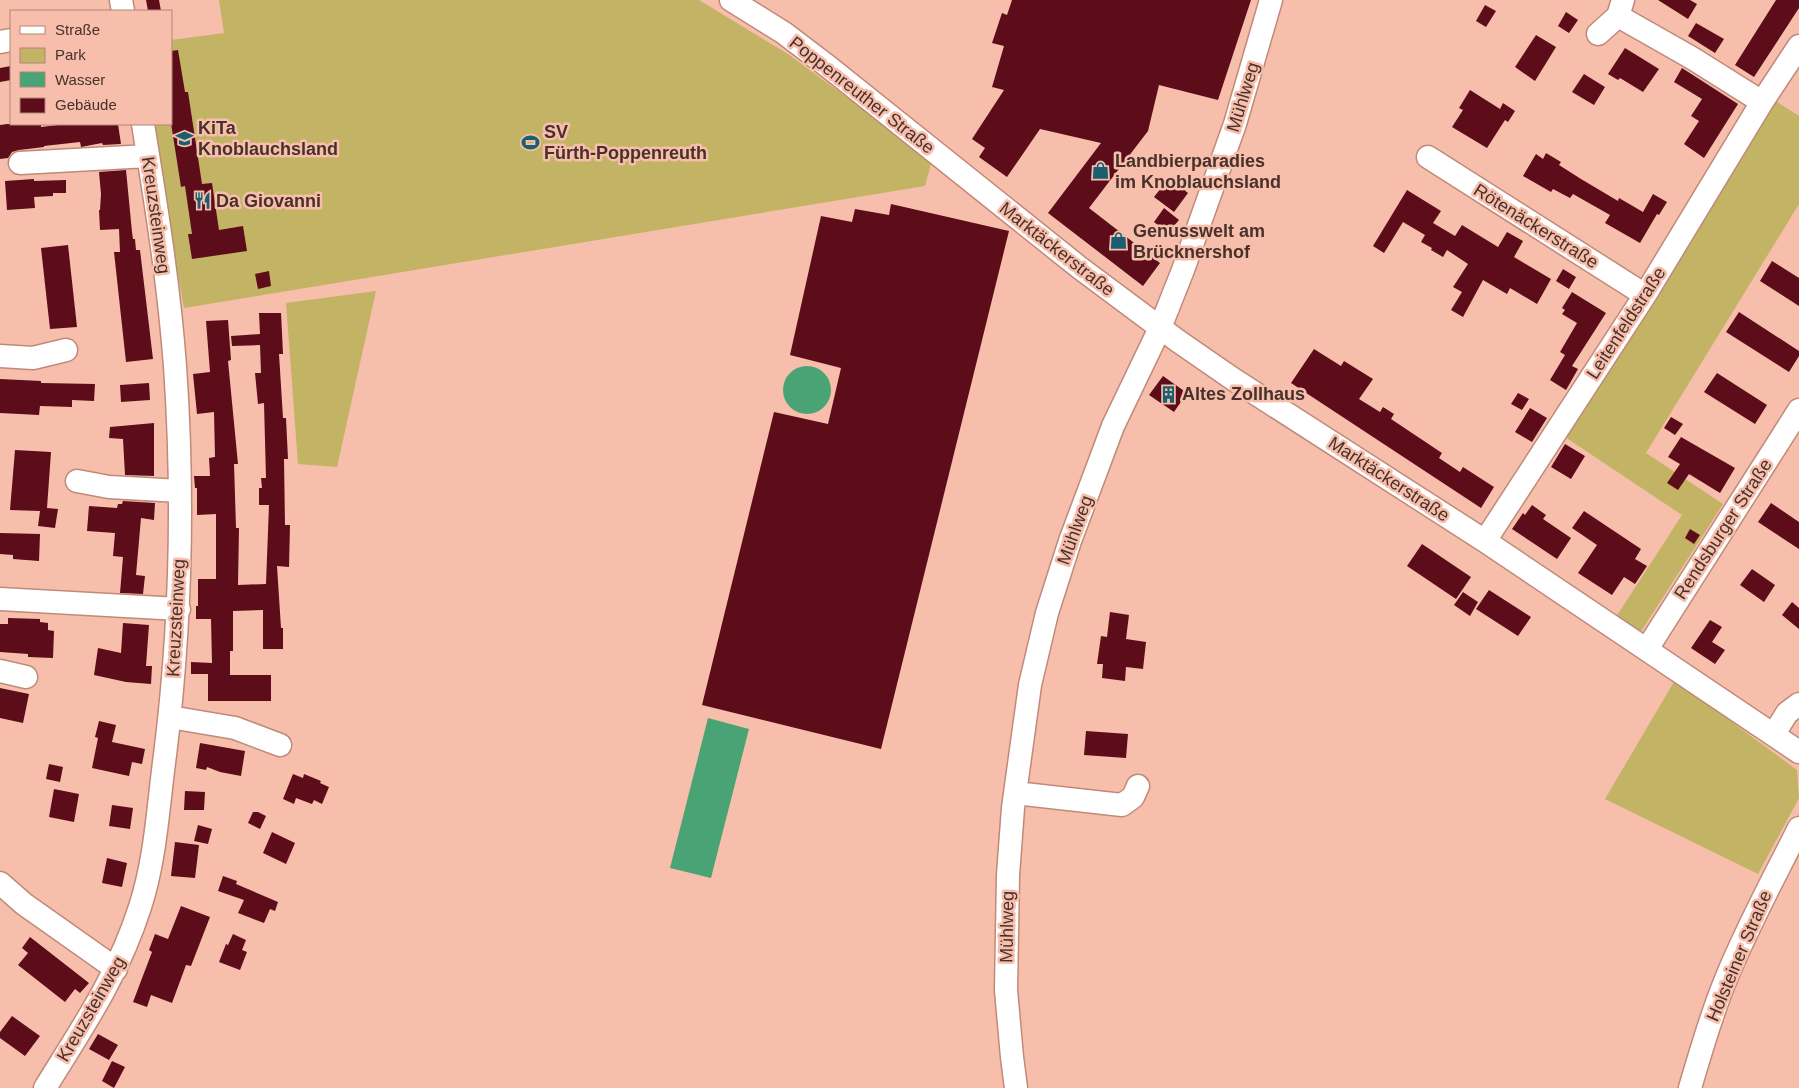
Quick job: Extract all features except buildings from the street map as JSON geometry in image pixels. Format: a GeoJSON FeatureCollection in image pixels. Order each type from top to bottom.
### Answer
{"type":"FeatureCollection","features":[{"type":"Feature","properties":{"kind":"street","name":"Poppenreuther Straße"},"geometry":{"type":"LineString","coordinates":[[731,0],[768,22],[815,56],[988,195]]}},
{"type":"Feature","properties":{"kind":"street","name":"Mühlweg"},"geometry":{"type":"LineString","coordinates":[[1016,1088],[1006,990],[1008,875],[1015,793],[1030,685],[1047,613],[1070,541],[1113,426],[1160,328],[1183,270],[1235,124],[1271,0]]}},
{"type":"Feature","properties":{"kind":"street"},"geometry":{"type":"LineString","coordinates":[[1598,34],[1620,8],[1692,58],[1762,102]]}},
{"type":"Feature","properties":{"kind":"street","name":"Leitenfeldstraße"},"geometry":{"type":"LineString","coordinates":[[1484,541],[1644,295],[1762,102],[1799,46]]}},
{"type":"Feature","properties":{"kind":"street","name":"Kreuzsteinweg"},"geometry":{"type":"LineString","coordinates":[[45,1088],[116,969],[136,919],[149,873],[170,717],[179,609],[180,491],[177,411],[172,340],[142,125]]}},
{"type":"Feature","properties":{"kind":"street"},"geometry":{"type":"LineString","coordinates":[[20,163],[148,156]]}},
{"type":"Feature","properties":{"kind":"street","name":"Rötenäckerstraße"},"geometry":{"type":"LineString","coordinates":[[1428,157],[1644,295]]}},
{"type":"Feature","properties":{"kind":"street","name":"Marktäckerstraße"},"geometry":{"type":"LineString","coordinates":[[988,195],[1080,268],[1160,328],[1233,379],[1484,541],[1799,752]]}},
{"type":"Feature","properties":{"kind":"street"},"geometry":{"type":"LineString","coordinates":[[0,356],[33,358],[66,350]]}},
{"type":"Feature","properties":{"kind":"street","name":"Rendsburger Straße"},"geometry":{"type":"LineString","coordinates":[[1647,649],[1799,410]]}},
{"type":"Feature","properties":{"kind":"street"},"geometry":{"type":"LineString","coordinates":[[77,481],[109,487],[180,491]]}},
{"type":"Feature","properties":{"kind":"street"},"geometry":{"type":"LineString","coordinates":[[0,599],[179,609]]}},
{"type":"Feature","properties":{"kind":"street"},"geometry":{"type":"LineString","coordinates":[[0,671],[26,677]]}},
{"type":"Feature","properties":{"kind":"street"},"geometry":{"type":"LineString","coordinates":[[1774,734],[1787,713],[1799,704]]}},
{"type":"Feature","properties":{"kind":"street"},"geometry":{"type":"LineString","coordinates":[[170,717],[235,728],[280,745]]}},
{"type":"Feature","properties":{"kind":"street"},"geometry":{"type":"LineString","coordinates":[[1015,793],[1122,805],[1133,797],[1138,786]]}},
{"type":"Feature","properties":{"kind":"street","name":"Holsteiner Straße"},"geometry":{"type":"LineString","coordinates":[[1690,1088],[1713,1012],[1726,980],[1750,924],[1799,828]]}},
{"type":"Feature","properties":{"kind":"street"},"geometry":{"type":"LineString","coordinates":[[0,883],[24,904],[116,969]]}},
{"type":"Feature","properties":{"kind":"green space","name":"SV Fürth-Poppenreuth"},"geometry":{"type":"Polygon","coordinates":[[[219,0],[699,0],[788,54],[932,160],[925,186],[184,308],[151,125],[172,125],[172,40],[224,33],[219,0]]]}},
{"type":"Feature","properties":{"kind":"green space"},"geometry":{"type":"Polygon","coordinates":[[[1771,98],[1799,116],[1799,204],[1646,453],[1723,504],[1640,633],[1616,617],[1682,515],[1562,435],[1771,98]]]}},
{"type":"Feature","properties":{"kind":"green space"},"geometry":{"type":"Polygon","coordinates":[[[376,291],[337,467],[298,464],[286,303],[376,291]]]}},
{"type":"Feature","properties":{"kind":"green space"},"geometry":{"type":"Polygon","coordinates":[[[1675,680],[1797,770],[1799,798],[1758,874],[1605,799],[1675,680]]]}},
{"type":"Feature","properties":{"kind":"water"},"geometry":{"type":"Polygon","coordinates":[[[807,366],[816,368],[824,373],[829,381],[831,390],[829,399],[824,407],[816,412],[807,414],[798,412],[790,407],[785,399],[783,390],[785,381],[790,373],[798,368],[807,366]]]}},
{"type":"Feature","properties":{"kind":"water"},"geometry":{"type":"Polygon","coordinates":[[[708,718],[749,729],[711,878],[670,868],[708,718]]]}},
{"type":"Feature","properties":{"kind":"place","name":"KiTa Knoblauchsland"},"geometry":{"type":"Point","coordinates":[184,138]}},
{"type":"Feature","properties":{"kind":"place","name":"SV Fürth-Poppenreuth"},"geometry":{"type":"Point","coordinates":[530,142]}},
{"type":"Feature","properties":{"kind":"place","name":"Landbierparadies im Knoblauchsland"},"geometry":{"type":"Point","coordinates":[1101,171]}},
{"type":"Feature","properties":{"kind":"place","name":"Da Giovanni"},"geometry":{"type":"Point","coordinates":[202,201]}},
{"type":"Feature","properties":{"kind":"place","name":"Genusswelt am Brücknershof"},"geometry":{"type":"Point","coordinates":[1119,241]}},
{"type":"Feature","properties":{"kind":"place","name":"Altes Zollhaus"},"geometry":{"type":"Point","coordinates":[1168,394]}}]}
